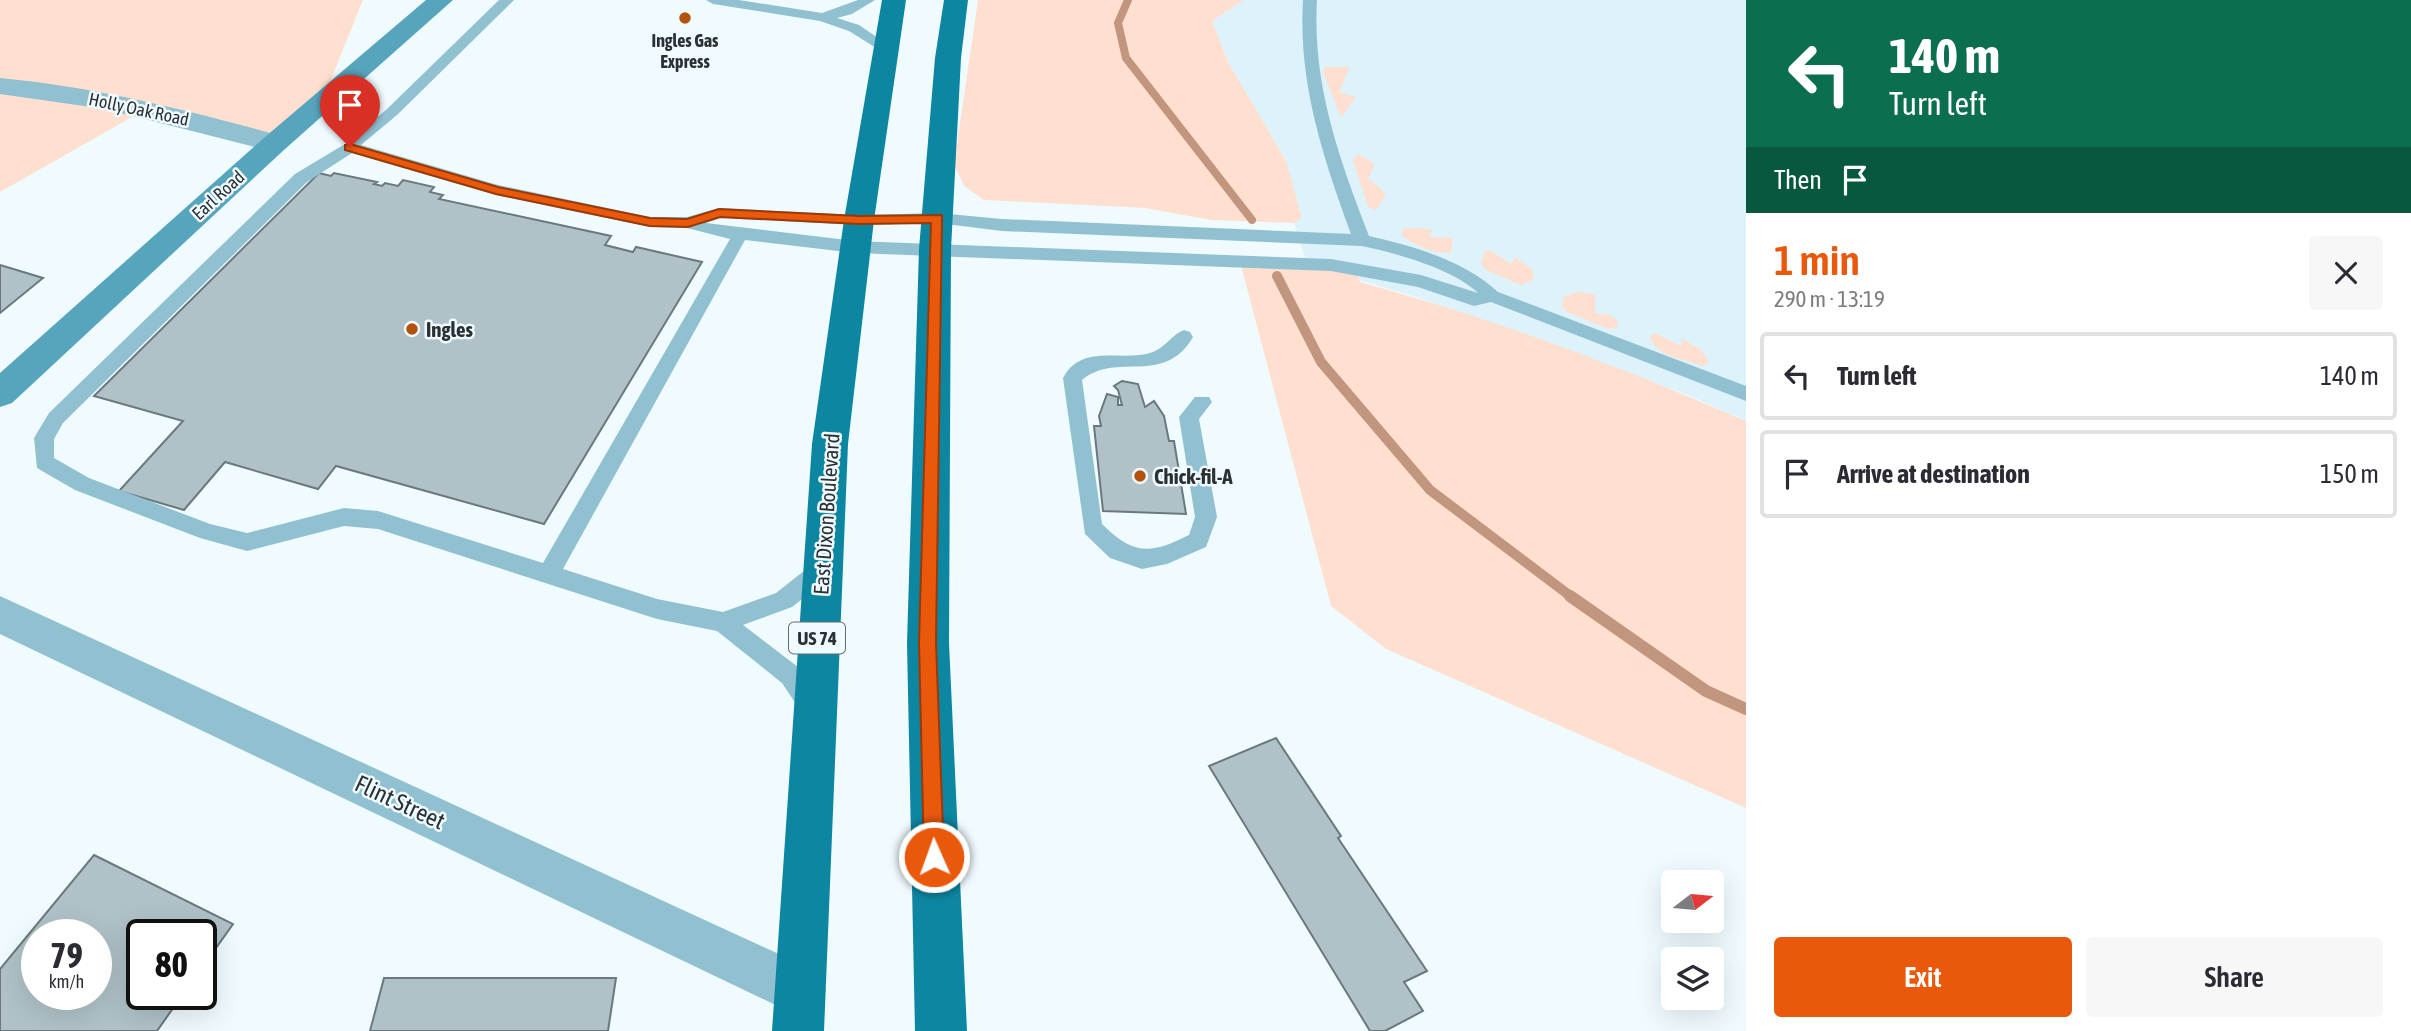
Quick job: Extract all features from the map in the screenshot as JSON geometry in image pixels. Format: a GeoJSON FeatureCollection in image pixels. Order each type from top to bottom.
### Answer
{"type":"FeatureCollection","features":[{"type":"Feature","properties":{"kind":"highway","name":"East Dixon Boulevard"},"geometry":{"type":"LineString","coordinates":[[799,1010],[813,710],[830,443],[857,234],[894,0]]}},
{"type":"Feature","properties":{"kind":"highway"},"geometry":{"type":"LineString","coordinates":[[941,1031],[928,643],[936,234],[948,58],[956,0]]}},
{"type":"Feature","properties":{"kind":"main road","name":"Earl Road"},"geometry":{"type":"LineString","coordinates":[[0,394],[275,143],[440,0]]}},
{"type":"Feature","properties":{"kind":"street","name":"Holly Oak Road"},"geometry":{"type":"LineString","coordinates":[[0,86],[37,89],[148,108],[275,143]]}},
{"type":"Feature","properties":{"kind":"street","name":"Flint Street"},"geometry":{"type":"LineString","coordinates":[[0,614],[799,1010]]}},
{"type":"Feature","properties":{"kind":"lane"},"geometry":{"type":"LineString","coordinates":[[507,0],[392,112],[350,147],[301,178],[56,418],[44,438],[44,462],[82,484],[208,533],[247,542],[344,517],[378,520],[550,572],[657,609],[723,622],[790,675],[813,710]]}},
{"type":"Feature","properties":{"kind":"lane"},"geometry":{"type":"LineString","coordinates":[[713,0],[801,7],[854,28],[886,48]]}},
{"type":"Feature","properties":{"kind":"lane"},"geometry":{"type":"LineString","coordinates":[[822,17],[848,11],[868,0]]}},
{"type":"Feature","properties":{"kind":"lane"},"geometry":{"type":"LineString","coordinates":[[1310,0],[1307,20],[1310,76],[1335,165],[1362,240]]}},
{"type":"Feature","properties":{"kind":"lane"},"geometry":{"type":"LineString","coordinates":[[350,147],[496,190],[650,222],[688,223],[712,232],[740,235],[936,234],[1331,265],[1421,281],[1474,300],[1492,296]]}},
{"type":"Feature","properties":{"kind":"lane"},"geometry":{"type":"LineString","coordinates":[[688,223],[719,213],[857,234],[936,234],[1002,225],[1362,240],[1393,247],[1473,278],[1492,296],[1746,394]]}},
{"type":"Feature","properties":{"kind":"lane"},"geometry":{"type":"LineString","coordinates":[[550,572],[740,235]]}},
{"type":"Feature","properties":{"kind":"lane"},"geometry":{"type":"LineString","coordinates":[[1184,337],[1172,354],[1154,361],[1104,361],[1083,366],[1072,378],[1092,528],[1108,546],[1132,559],[1164,559],[1198,541],[1206,517],[1189,417],[1202,402]]}},
{"type":"Feature","properties":{"kind":"lane"},"geometry":{"type":"LineString","coordinates":[[723,622],[784,600],[806,586],[822,570]]}},
{"type":"Feature","properties":{"kind":"shaded area"},"geometry":{"type":"Polygon","coordinates":[[[0,0],[363,0],[322,102],[275,144],[148,108],[0,192],[0,0]]]}},
{"type":"Feature","properties":{"kind":"shaded area"},"geometry":{"type":"Polygon","coordinates":[[[978,0],[1244,0],[1212,21],[1228,62],[1286,161],[1302,218],[1294,223],[1211,220],[1145,208],[984,200],[964,186],[954,164],[978,0]]]}},
{"type":"Feature","properties":{"kind":"shaded area"},"geometry":{"type":"Polygon","coordinates":[[[1244,0],[1746,0],[1746,421],[1688,395],[1419,298],[1307,264],[1294,223],[1296,222],[1286,161],[1228,62],[1212,21],[1244,0]]]}},
{"type":"Feature","properties":{"kind":"shaded area"},"geometry":{"type":"Polygon","coordinates":[[[1324,67],[1350,67],[1339,92],[1356,97],[1341,117],[1324,75],[1324,67]]]}},
{"type":"Feature","properties":{"kind":"shaded area"},"geometry":{"type":"Polygon","coordinates":[[[1358,154],[1375,164],[1368,178],[1386,194],[1376,210],[1368,207],[1353,160],[1358,154]]]}},
{"type":"Feature","properties":{"kind":"shaded area"},"geometry":{"type":"Polygon","coordinates":[[[1404,228],[1432,229],[1429,237],[1453,238],[1451,252],[1432,251],[1418,245],[1401,235],[1404,228]]]}},
{"type":"Feature","properties":{"kind":"shaded area"},"geometry":{"type":"Polygon","coordinates":[[[1489,250],[1512,264],[1515,257],[1533,270],[1533,280],[1521,285],[1486,270],[1481,263],[1485,251],[1489,250]]]}},
{"type":"Feature","properties":{"kind":"shaded area"},"geometry":{"type":"Polygon","coordinates":[[[1240,262],[1354,267],[1360,282],[1555,344],[1746,421],[1746,808],[1386,649],[1331,606],[1240,262]]]}},
{"type":"Feature","properties":{"kind":"shaded area"},"geometry":{"type":"Polygon","coordinates":[[[1577,292],[1595,294],[1595,313],[1610,315],[1618,321],[1617,327],[1609,329],[1567,312],[1562,307],[1563,297],[1577,292]]]}},
{"type":"Feature","properties":{"kind":"shaded area"},"geometry":{"type":"Polygon","coordinates":[[[1655,333],[1681,346],[1682,338],[1702,351],[1709,362],[1703,366],[1664,353],[1652,343],[1650,336],[1655,333]]]}},
{"type":"Feature","properties":{"kind":"building","name":"Ingles"},"geometry":{"type":"Polygon","coordinates":[[[319,173],[331,176],[334,173],[377,182],[374,184],[382,186],[385,183],[398,186],[403,180],[434,187],[430,192],[443,195],[439,199],[611,236],[605,245],[633,252],[636,247],[702,262],[544,524],[336,466],[318,489],[225,462],[184,510],[119,491],[183,421],[94,396],[319,173]]]}},
{"type":"Feature","properties":{"kind":"building"},"geometry":{"type":"Polygon","coordinates":[[[0,265],[43,278],[0,313],[0,265]]]}},
{"type":"Feature","properties":{"kind":"building","name":"Chick-fil-A"},"geometry":{"type":"Polygon","coordinates":[[[1122,381],[1138,384],[1145,407],[1154,401],[1164,416],[1169,441],[1174,441],[1186,514],[1103,511],[1094,426],[1101,426],[1099,416],[1107,394],[1118,397],[1118,405],[1122,405],[1118,390],[1114,386],[1122,381]]]}},
{"type":"Feature","properties":{"kind":"building"},"geometry":{"type":"Polygon","coordinates":[[[1276,738],[1341,836],[1338,838],[1427,971],[1404,982],[1423,1011],[1385,1031],[1370,1031],[1209,766],[1276,738]]]}},
{"type":"Feature","properties":{"kind":"building"},"geometry":{"type":"Polygon","coordinates":[[[94,855],[233,924],[217,946],[217,919],[126,919],[126,1010],[172,1010],[157,1031],[0,1031],[0,969],[21,944],[21,1010],[112,1010],[112,919],[41,919],[94,855]]]}},
{"type":"Feature","properties":{"kind":"building"},"geometry":{"type":"Polygon","coordinates":[[[384,978],[616,978],[608,1031],[370,1031],[384,978]]]}},
{"type":"Feature","properties":{"kind":"waterway"},"geometry":{"type":"LineString","coordinates":[[1128,0],[1118,23],[1126,58],[1252,220]]}},
{"type":"Feature","properties":{"kind":"waterway"},"geometry":{"type":"LineString","coordinates":[[1277,276],[1321,362],[1430,490],[1573,598]]}},
{"type":"Feature","properties":{"kind":"waterway"},"geometry":{"type":"LineString","coordinates":[[1570,596],[1706,691],[1746,709]]}},
{"type":"Feature","properties":{"kind":"place","name":"Ingles Gas Express"},"geometry":{"type":"Point","coordinates":[685,18]}},
{"type":"Feature","properties":{"kind":"place","name":"Ingles"},"geometry":{"type":"Point","coordinates":[412,329]}},
{"type":"Feature","properties":{"kind":"place","name":"Chick-fil-A"},"geometry":{"type":"Point","coordinates":[1140,476]}},
{"type":"Feature","properties":{"kind":"route"},"geometry":{"type":"LineString","coordinates":[[350,147],[496,190],[650,222],[688,223],[719,213],[859,220],[938,218],[935,249],[928,643],[934,857]]}}]}
